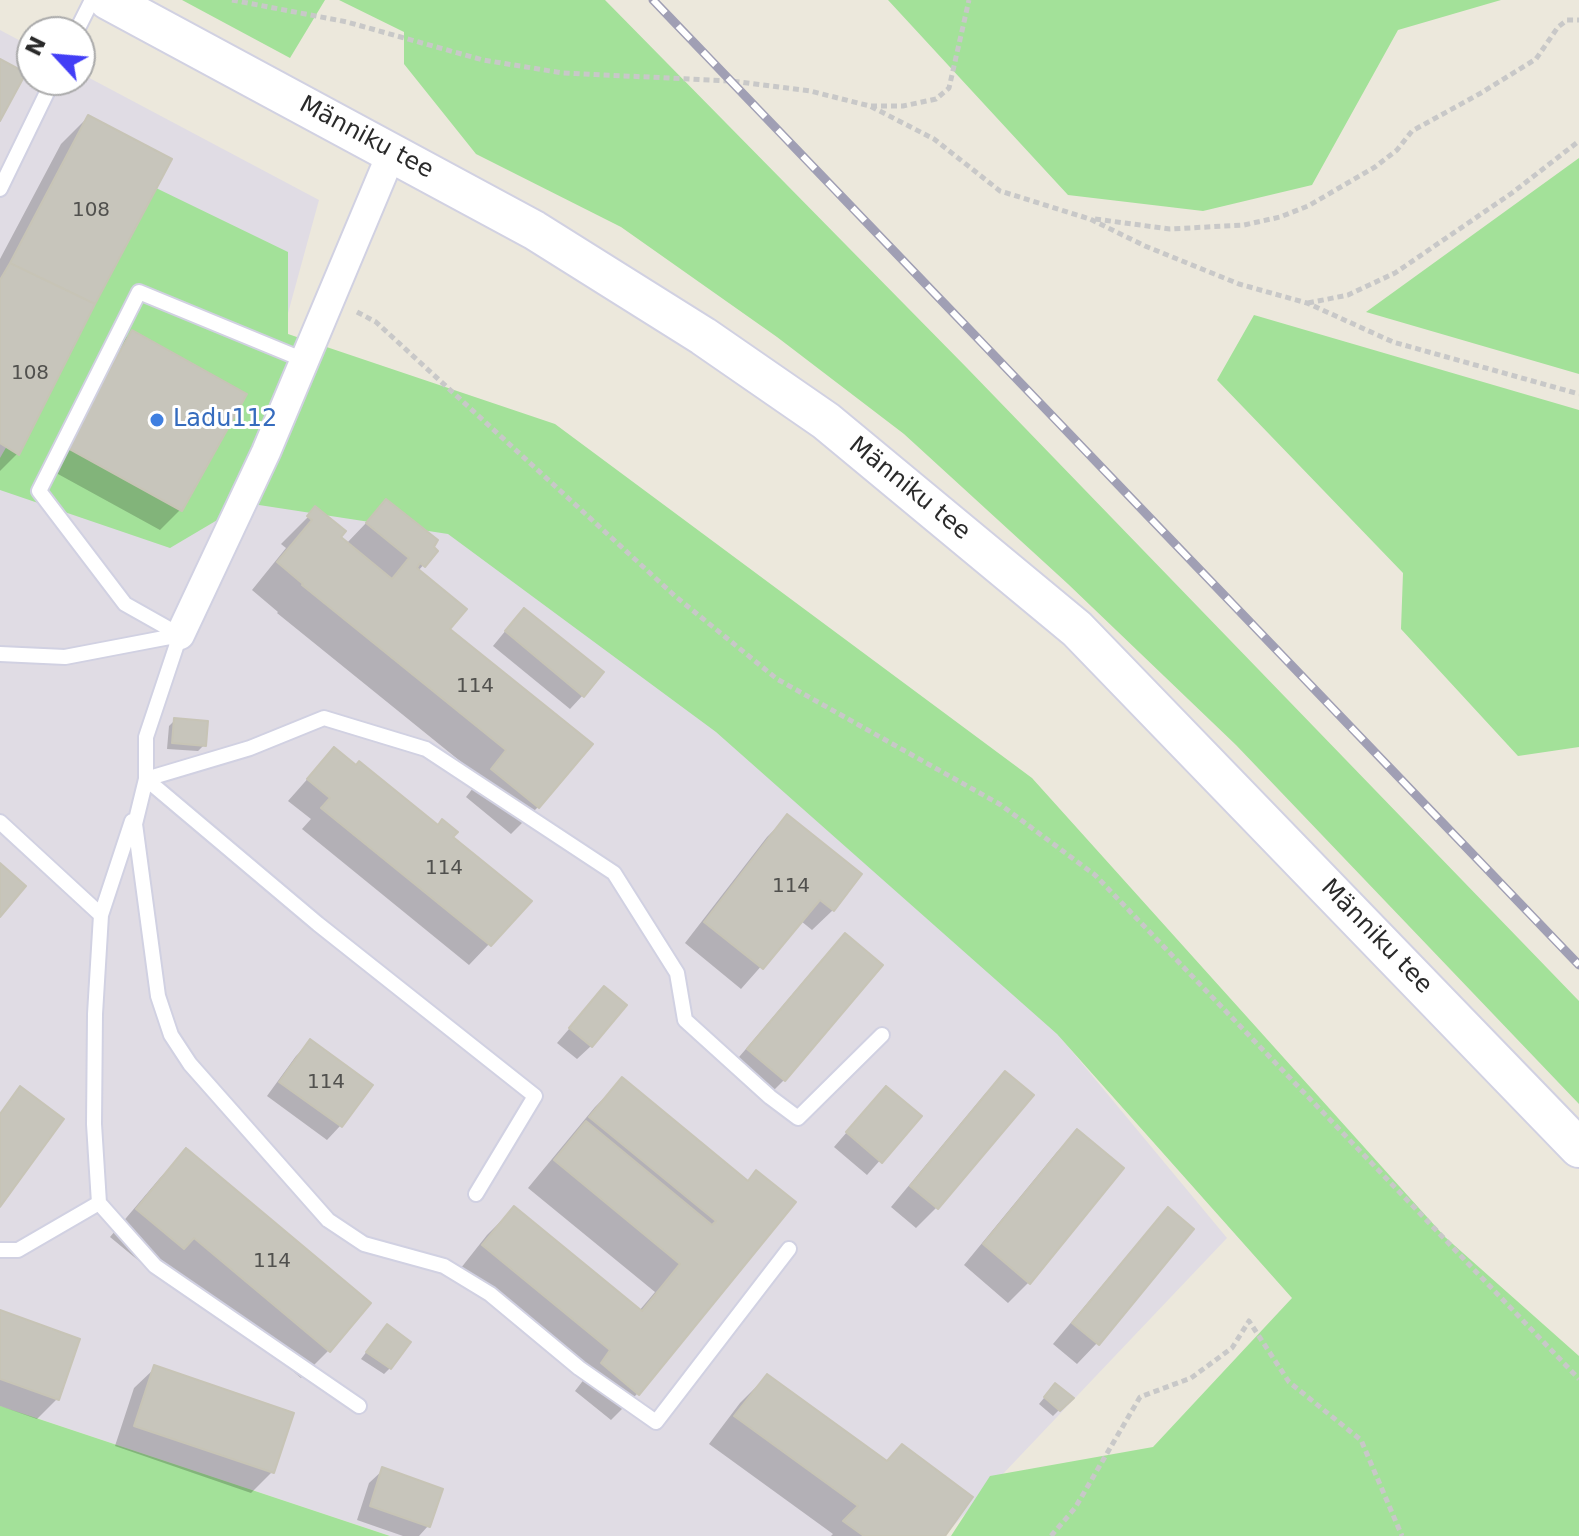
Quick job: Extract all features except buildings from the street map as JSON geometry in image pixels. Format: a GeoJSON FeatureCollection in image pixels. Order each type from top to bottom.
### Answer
{"type":"FeatureCollection","features":[{"type":"Feature","properties":{"kind":"street","name":"Männiku tee"},"geometry":{"type":"LineString","coordinates":[[108,0],[534,230],[783,390],[888,470],[1077,629],[1579,1148]]}},
{"type":"Feature","properties":{"kind":"street"},"geometry":{"type":"LineString","coordinates":[[180,635],[266,452],[392,152]]}},
{"type":"Feature","properties":{"kind":"lane"},"geometry":{"type":"LineString","coordinates":[[0,189],[45,96]]}},
{"type":"Feature","properties":{"kind":"lane"},"geometry":{"type":"LineString","coordinates":[[180,635],[125,604],[39,491],[139,292],[304,360]]}},
{"type":"Feature","properties":{"kind":"lane"},"geometry":{"type":"LineString","coordinates":[[0,654],[65,657],[180,635]]}},
{"type":"Feature","properties":{"kind":"lane"},"geometry":{"type":"LineString","coordinates":[[180,635],[146,737],[146,779],[135,824],[158,996],[171,1035],[190,1064],[328,1220],[364,1244],[444,1266],[490,1294],[579,1368],[656,1422],[789,1249]]}},
{"type":"Feature","properties":{"kind":"lane"},"geometry":{"type":"LineString","coordinates":[[146,779],[250,748],[324,718],[426,749],[614,873],[677,973],[685,1020],[770,1097],[798,1118],[882,1035]]}},
{"type":"Feature","properties":{"kind":"lane"},"geometry":{"type":"LineString","coordinates":[[146,779],[101,915],[95,1014],[94,1124],[99,1203],[155,1266],[359,1406]]}},
{"type":"Feature","properties":{"kind":"lane"},"geometry":{"type":"LineString","coordinates":[[146,779],[318,924],[535,1096],[476,1194]]}},
{"type":"Feature","properties":{"kind":"lane"},"geometry":{"type":"LineString","coordinates":[[0,822],[101,915]]}},
{"type":"Feature","properties":{"kind":"lane"},"geometry":{"type":"LineString","coordinates":[[0,1250],[18,1250],[99,1203]]}},
{"type":"Feature","properties":{"kind":"path"},"geometry":{"type":"LineString","coordinates":[[232,0],[347,22],[483,60],[563,73],[731,81],[810,91],[870,106],[934,139],[1000,191],[1090,219],[1145,246],[1226,278],[1307,303],[1393,342],[1579,394]]}},
{"type":"Feature","properties":{"kind":"path"},"geometry":{"type":"LineString","coordinates":[[870,106],[903,106],[936,99],[949,88],[969,0]]}},
{"type":"Feature","properties":{"kind":"path"},"geometry":{"type":"LineString","coordinates":[[1090,219],[1170,229],[1244,225],[1280,217],[1308,206],[1375,167],[1397,150],[1412,131],[1536,59],[1558,27],[1567,20],[1579,20]]}},
{"type":"Feature","properties":{"kind":"path"},"geometry":{"type":"LineString","coordinates":[[1307,303],[1348,295],[1395,273],[1512,193],[1579,141]]}},
{"type":"Feature","properties":{"kind":"path"},"geometry":{"type":"LineString","coordinates":[[330,297],[376,322],[675,596],[777,679],[1001,805],[1095,875],[1579,1379]]}},
{"type":"Feature","properties":{"kind":"path"},"geometry":{"type":"LineString","coordinates":[[1051,1536],[1075,1508],[1140,1397],[1191,1378],[1232,1348],[1249,1321],[1289,1382],[1361,1440],[1402,1536]]}},
{"type":"Feature","properties":{"kind":"shaded area"},"geometry":{"type":"Polygon","coordinates":[[[0,30],[16,38],[16,96],[96,96],[96,82],[319,200],[262,408],[875,814],[1227,1238],[944,1536],[390,1536],[0,1406],[0,30]]]}},
{"type":"Feature","properties":{"kind":"green space"},"geometry":{"type":"Polygon","coordinates":[[[182,0],[325,0],[290,58],[182,0]]]}},
{"type":"Feature","properties":{"kind":"green space"},"geometry":{"type":"Polygon","coordinates":[[[339,0],[605,0],[967,368],[1579,1001],[1579,1104],[1236,745],[1068,584],[904,434],[777,337],[621,227],[476,154],[404,64],[404,32],[339,0]]]}},
{"type":"Feature","properties":{"kind":"green space"},"geometry":{"type":"Polygon","coordinates":[[[888,0],[1501,0],[1398,30],[1312,185],[1203,211],[1068,195],[888,0]]]}},
{"type":"Feature","properties":{"kind":"green space"},"geometry":{"type":"Polygon","coordinates":[[[1579,158],[1579,374],[1366,312],[1579,158]]]}},
{"type":"Feature","properties":{"kind":"green space"},"geometry":{"type":"Polygon","coordinates":[[[156,188],[288,252],[288,334],[555,424],[1032,778],[1445,1237],[1579,1356],[1579,1536],[951,1536],[990,1476],[1153,1447],[1292,1298],[1057,1034],[716,732],[448,534],[246,503],[170,548],[0,490],[0,458],[156,188]]]}},
{"type":"Feature","properties":{"kind":"green space"},"geometry":{"type":"Polygon","coordinates":[[[1254,315],[1579,410],[1579,747],[1518,756],[1401,629],[1403,573],[1217,380],[1254,315]]]}},
{"type":"Feature","properties":{"kind":"green space"},"geometry":{"type":"Polygon","coordinates":[[[0,1406],[390,1536],[0,1536],[0,1406]]]}},
{"type":"Feature","properties":{"kind":"railway"},"geometry":{"type":"LineString","coordinates":[[653,0],[1579,965]]}},
{"type":"Feature","properties":{"kind":"place","name":"Ladu112"},"geometry":{"type":"Point","coordinates":[157,420]}}]}
